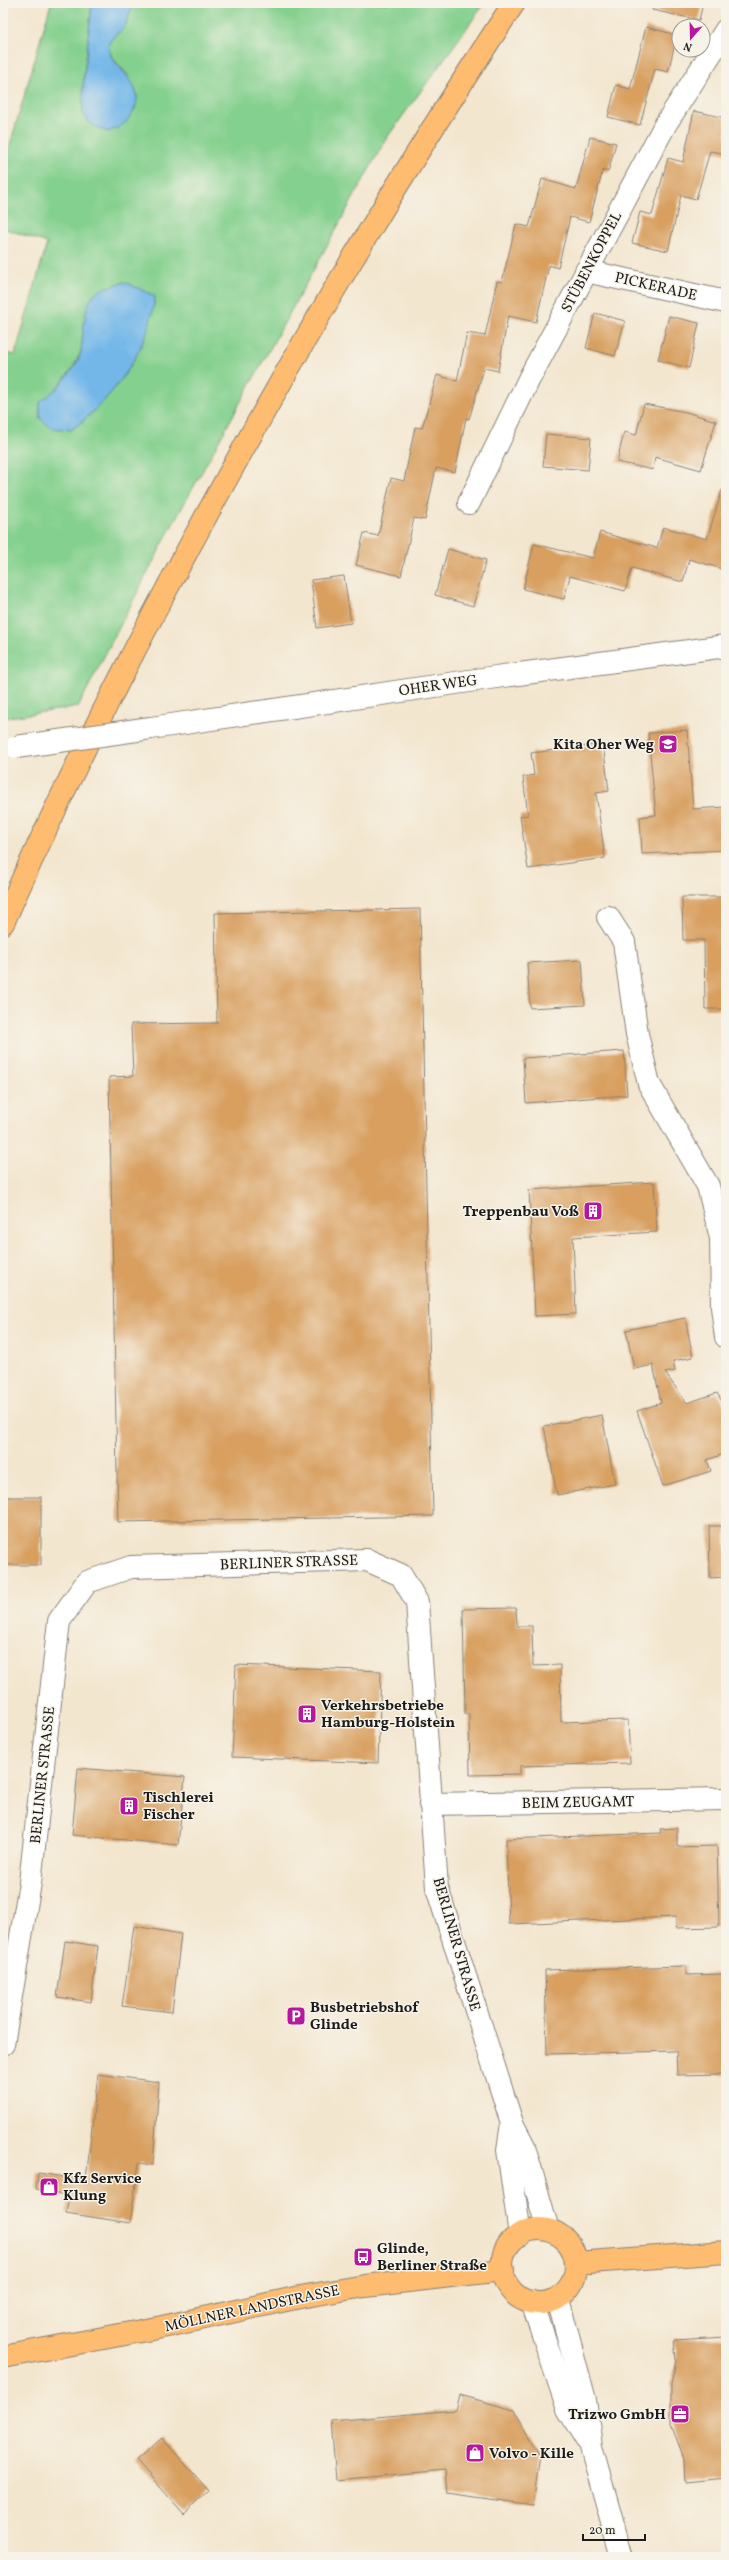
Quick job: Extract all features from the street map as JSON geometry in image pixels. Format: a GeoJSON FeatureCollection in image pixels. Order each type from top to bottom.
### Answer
{"type":"FeatureCollection","features":[{"type":"Feature","properties":{"kind":"main road"},"geometry":{"type":"LineString","coordinates":[[3,923],[125,670],[200,526],[301,345],[380,213],[461,82],[514,3]]}},
{"type":"Feature","properties":{"kind":"main road"},"geometry":{"type":"LineString","coordinates":[[548,2230],[568,2242],[576,2263],[572,2283],[558,2299],[541,2304],[532,2302],[512,2292],[506,2282],[503,2270],[506,2250],[520,2235],[529,2231],[548,2230]]}},
{"type":"Feature","properties":{"kind":"main road"},"geometry":{"type":"LineString","coordinates":[[576,2263],[726,2252]]}},
{"type":"Feature","properties":{"kind":"main road","name":"MÖLLNER LANDSTRASSE"},"geometry":{"type":"LineString","coordinates":[[3,2357],[162,2327],[300,2296],[365,2286],[503,2270]]}},
{"type":"Feature","properties":{"kind":"street","name":"STÜBENKOPPEL"},"geometry":{"type":"LineString","coordinates":[[469,503],[530,377],[665,124],[726,30]]}},
{"type":"Feature","properties":{"kind":"street","name":"PICKERADE"},"geometry":{"type":"LineString","coordinates":[[586,271],[726,302]]}},
{"type":"Feature","properties":{"kind":"street","name":"OHER WEG"},"geometry":{"type":"LineString","coordinates":[[9,748],[496,677],[726,646]]}},
{"type":"Feature","properties":{"kind":"street"},"geometry":{"type":"LineString","coordinates":[[608,917],[624,942],[637,1034],[649,1084],[708,1186],[721,1238],[722,1307],[726,1337]]}},
{"type":"Feature","properties":{"kind":"street","name":"BERLINER STRASSE"},"geometry":{"type":"LineString","coordinates":[[3,2044],[30,1883],[59,1621],[87,1582],[132,1567],[367,1560],[400,1575],[417,1602],[437,1888],[512,2122],[524,2146],[548,2230]]}},
{"type":"Feature","properties":{"kind":"street","name":"BEIM ZEUGAMT"},"geometry":{"type":"LineString","coordinates":[[430,1804],[726,1799]]}},
{"type":"Feature","properties":{"kind":"street","name":"BERLINER STRASSE"},"geometry":{"type":"LineString","coordinates":[[512,2122],[508,2150],[520,2235]]}},
{"type":"Feature","properties":{"kind":"street"},"geometry":{"type":"LineString","coordinates":[[558,2299],[585,2400],[591,2447],[622,2557]]}},
{"type":"Feature","properties":{"kind":"street"},"geometry":{"type":"LineString","coordinates":[[532,2302],[568,2409],[591,2447]]}},
{"type":"Feature","properties":{"kind":"green space"},"geometry":{"type":"Polygon","coordinates":[[[51,3],[92,3],[83,86],[128,75],[112,58],[108,45],[113,37],[124,28],[134,3],[485,3],[386,139],[167,535],[78,707],[3,718],[3,352],[15,355],[47,243],[3,228],[3,169],[51,3]],[[87,309],[81,352],[73,368],[51,395],[40,403],[40,418],[71,430],[84,420],[95,410],[124,374],[147,333],[87,309]]]}},
{"type":"Feature","properties":{"kind":"water"},"geometry":{"type":"Polygon","coordinates":[[[92,3],[134,3],[124,28],[113,37],[108,45],[112,58],[128,77],[136,90],[136,104],[133,112],[125,123],[107,132],[89,123],[83,113],[83,86],[92,3]]]}},
{"type":"Feature","properties":{"kind":"water"},"geometry":{"type":"Polygon","coordinates":[[[125,282],[155,296],[152,316],[146,335],[137,354],[115,388],[86,418],[71,430],[51,428],[40,418],[40,402],[65,380],[79,358],[86,309],[92,297],[98,291],[125,282]]]}},
{"type":"Feature","properties":{"kind":"building"},"geometry":{"type":"Polygon","coordinates":[[[653,3],[703,3],[699,18],[690,18],[652,10],[653,3]]]}},
{"type":"Feature","properties":{"kind":"building"},"geometry":{"type":"Polygon","coordinates":[[[646,27],[671,33],[671,58],[668,72],[655,69],[640,125],[608,117],[616,85],[630,89],[646,27]]]}},
{"type":"Feature","properties":{"kind":"building"},"geometry":{"type":"Polygon","coordinates":[[[694,111],[726,118],[726,154],[710,151],[696,199],[681,195],[668,251],[632,243],[640,212],[652,215],[668,158],[683,162],[694,111]]]}},
{"type":"Feature","properties":{"kind":"building"},"geometry":{"type":"Polygon","coordinates":[[[590,137],[616,143],[608,172],[603,170],[589,222],[570,217],[558,268],[549,265],[536,322],[508,316],[498,371],[484,368],[469,419],[466,418],[455,472],[436,468],[425,520],[414,518],[401,576],[356,565],[364,533],[378,536],[391,478],[404,481],[415,427],[422,428],[437,375],[457,381],[467,333],[485,336],[497,281],[502,282],[516,224],[529,227],[542,179],[576,189],[590,137]]]}},
{"type":"Feature","properties":{"kind":"building"},"geometry":{"type":"Polygon","coordinates":[[[595,313],[625,321],[615,356],[586,348],[595,313]]]}},
{"type":"Feature","properties":{"kind":"building"},"geometry":{"type":"Polygon","coordinates":[[[669,316],[699,323],[689,368],[658,360],[669,316]]]}},
{"type":"Feature","properties":{"kind":"building"},"geometry":{"type":"Polygon","coordinates":[[[644,404],[686,412],[716,421],[701,470],[655,457],[653,470],[617,462],[624,432],[636,435],[644,404]]]}},
{"type":"Feature","properties":{"kind":"building"},"geometry":{"type":"Polygon","coordinates":[[[546,434],[591,438],[588,470],[543,466],[546,434]]]}},
{"type":"Feature","properties":{"kind":"building"},"geometry":{"type":"Polygon","coordinates":[[[722,490],[726,490],[726,570],[689,559],[683,582],[632,568],[625,591],[570,576],[564,599],[523,589],[534,544],[593,558],[600,532],[657,548],[663,527],[707,539],[722,490]]]}},
{"type":"Feature","properties":{"kind":"building"},"geometry":{"type":"Polygon","coordinates":[[[448,549],[486,560],[473,606],[435,595],[448,549]]]}},
{"type":"Feature","properties":{"kind":"building"},"geometry":{"type":"Polygon","coordinates":[[[344,576],[351,623],[317,628],[311,580],[344,576]]]}},
{"type":"Feature","properties":{"kind":"building"},"geometry":{"type":"Polygon","coordinates":[[[687,730],[693,809],[726,807],[726,850],[642,854],[640,817],[656,815],[648,733],[687,730]]]}},
{"type":"Feature","properties":{"kind":"building"},"geometry":{"type":"Polygon","coordinates":[[[603,744],[609,791],[596,793],[605,858],[528,869],[520,816],[528,815],[523,777],[534,775],[531,753],[603,744]]]}},
{"type":"Feature","properties":{"kind":"building"},"geometry":{"type":"Polygon","coordinates":[[[682,897],[726,897],[726,1009],[705,1009],[704,940],[683,940],[682,897]]]}},
{"type":"Feature","properties":{"kind":"building"},"geometry":{"type":"Polygon","coordinates":[[[420,909],[433,1516],[118,1522],[109,1077],[133,1076],[131,1024],[217,1023],[215,913],[420,909]]]}},
{"type":"Feature","properties":{"kind":"building"},"geometry":{"type":"Polygon","coordinates":[[[582,960],[585,1005],[530,1008],[527,963],[582,960]]]}},
{"type":"Feature","properties":{"kind":"building"},"geometry":{"type":"Polygon","coordinates":[[[624,1051],[627,1095],[526,1103],[523,1058],[624,1051]]]}},
{"type":"Feature","properties":{"kind":"building","name":"Treppenbau Voß"},"geometry":{"type":"Polygon","coordinates":[[[654,1182],[657,1232],[573,1237],[576,1314],[535,1316],[529,1190],[654,1182]]]}},
{"type":"Feature","properties":{"kind":"building"},"geometry":{"type":"Polygon","coordinates":[[[685,1318],[693,1357],[673,1361],[675,1371],[665,1373],[687,1403],[717,1393],[726,1408],[726,1453],[707,1460],[711,1471],[663,1486],[637,1411],[661,1403],[653,1365],[634,1369],[626,1330],[685,1318]]]}},
{"type":"Feature","properties":{"kind":"building"},"geometry":{"type":"Polygon","coordinates":[[[602,1415],[615,1484],[557,1495],[544,1426],[602,1415]]]}},
{"type":"Feature","properties":{"kind":"building"},"geometry":{"type":"Polygon","coordinates":[[[3,1497],[41,1497],[41,1565],[3,1565],[3,1497]]]}},
{"type":"Feature","properties":{"kind":"building"},"geometry":{"type":"Polygon","coordinates":[[[709,1526],[726,1526],[726,1577],[710,1578],[709,1526]]]}},
{"type":"Feature","properties":{"kind":"building"},"geometry":{"type":"Polygon","coordinates":[[[516,1608],[517,1626],[532,1626],[533,1666],[560,1665],[561,1722],[628,1720],[630,1763],[520,1766],[520,1774],[470,1775],[469,1714],[465,1714],[463,1609],[516,1608]]]}},
{"type":"Feature","properties":{"kind":"building","name":"Verkehrsbetriebe Hamburg-Holstein"},"geometry":{"type":"Polygon","coordinates":[[[236,1665],[381,1671],[378,1763],[232,1757],[236,1665]]]}},
{"type":"Feature","properties":{"kind":"building","name":"Tischlerei Fischer"},"geometry":{"type":"Polygon","coordinates":[[[78,1768],[185,1777],[178,1845],[72,1835],[78,1768]]]}},
{"type":"Feature","properties":{"kind":"building"},"geometry":{"type":"Polygon","coordinates":[[[677,1828],[677,1847],[717,1846],[719,1927],[676,1928],[676,1917],[509,1924],[506,1839],[661,1833],[660,1829],[677,1828]]]}},
{"type":"Feature","properties":{"kind":"building"},"geometry":{"type":"Polygon","coordinates":[[[134,1926],[181,1934],[172,2012],[122,2006],[134,1926]]]}},
{"type":"Feature","properties":{"kind":"building"},"geometry":{"type":"Polygon","coordinates":[[[65,1941],[98,1946],[91,2002],[57,1997],[65,1941]]]}},
{"type":"Feature","properties":{"kind":"building"},"geometry":{"type":"Polygon","coordinates":[[[686,1966],[686,1975],[726,1974],[726,2074],[677,2075],[676,2051],[547,2054],[545,1970],[686,1966]]]}},
{"type":"Feature","properties":{"kind":"building"},"geometry":{"type":"Polygon","coordinates":[[[98,2074],[159,2082],[153,2165],[139,2163],[130,2223],[66,2213],[69,2196],[36,2190],[38,2173],[86,2180],[98,2074]]]}},
{"type":"Feature","properties":{"kind":"building"},"geometry":{"type":"Polygon","coordinates":[[[726,2337],[726,2478],[685,2482],[684,2460],[671,2423],[671,2384],[676,2360],[674,2340],[726,2337]]]}},
{"type":"Feature","properties":{"kind":"building"},"geometry":{"type":"Polygon","coordinates":[[[460,2395],[514,2410],[540,2454],[533,2505],[447,2493],[445,2470],[336,2480],[331,2421],[456,2410],[460,2395]]]}},
{"type":"Feature","properties":{"kind":"building"},"geometry":{"type":"Polygon","coordinates":[[[162,2438],[209,2491],[184,2514],[136,2460],[162,2438]]]}},
{"type":"Feature","properties":{"kind":"place","name":"Kita Oher Weg"},"geometry":{"type":"Point","coordinates":[668,744]}},
{"type":"Feature","properties":{"kind":"place","name":"Treppenbau Voß"},"geometry":{"type":"Point","coordinates":[593,1211]}},
{"type":"Feature","properties":{"kind":"place","name":"Verkehrsbetriebe Hamburg-Holstein"},"geometry":{"type":"Point","coordinates":[307,1714]}},
{"type":"Feature","properties":{"kind":"place","name":"Tischlerei Fischer"},"geometry":{"type":"Point","coordinates":[129,1806]}},
{"type":"Feature","properties":{"kind":"place","name":"Busbetriebshof Glinde"},"geometry":{"type":"Point","coordinates":[296,2016]}},
{"type":"Feature","properties":{"kind":"place","name":"Kfz Service Klung"},"geometry":{"type":"Point","coordinates":[49,2187]}},
{"type":"Feature","properties":{"kind":"place","name":"Glinde, Berliner Straße"},"geometry":{"type":"Point","coordinates":[363,2257]}},
{"type":"Feature","properties":{"kind":"place","name":"Trizwo GmbH"},"geometry":{"type":"Point","coordinates":[680,2414]}},
{"type":"Feature","properties":{"kind":"place","name":"Volvo - Kille"},"geometry":{"type":"Point","coordinates":[475,2453]}}]}
